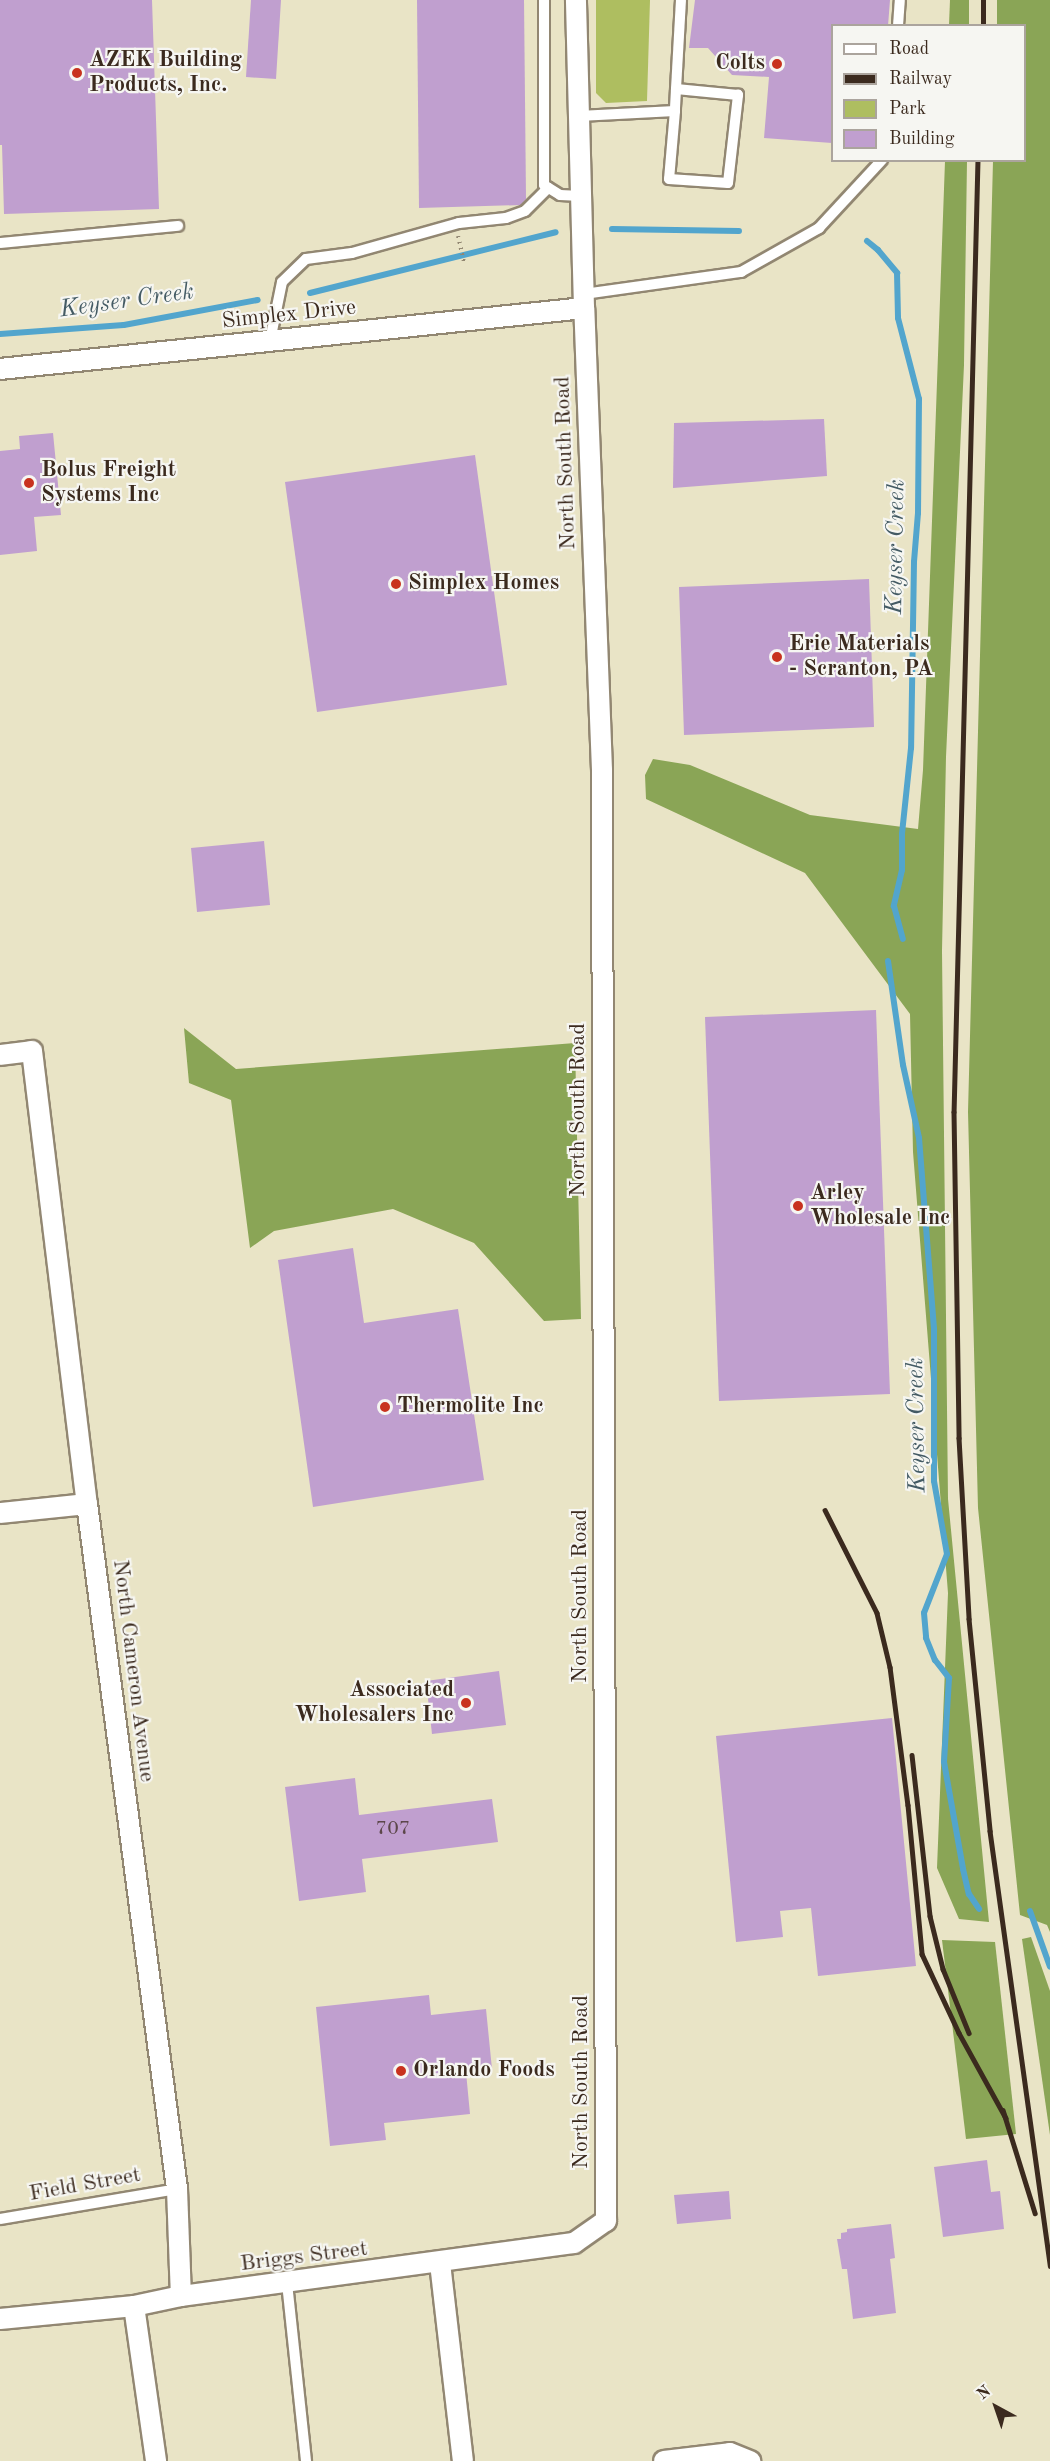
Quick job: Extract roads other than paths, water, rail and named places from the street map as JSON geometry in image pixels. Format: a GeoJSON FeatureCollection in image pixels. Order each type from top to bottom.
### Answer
{"type":"FeatureCollection","features":[{"type":"Feature","properties":{"kind":"street","name":"North South Road"},"geometry":{"type":"LineString","coordinates":[[576,0],[584,301],[602,770],[606,2221]]}},
{"type":"Feature","properties":{"kind":"street","name":"Simplex Drive"},"geometry":{"type":"LineString","coordinates":[[0,369],[270,341],[584,301]]}},
{"type":"Feature","properties":{"kind":"street","name":"North Cameron Avenue"},"geometry":{"type":"LineString","coordinates":[[0,1055],[32,1051],[87,1504],[177,2189],[182,2296]]}},
{"type":"Feature","properties":{"kind":"street"},"geometry":{"type":"LineString","coordinates":[[0,1513],[87,1504]]}},
{"type":"Feature","properties":{"kind":"street","name":"Briggs Street"},"geometry":{"type":"LineString","coordinates":[[0,2319],[134,2306],[182,2296],[440,2263],[574,2243],[606,2221]]}},
{"type":"Feature","properties":{"kind":"street"},"geometry":{"type":"LineString","coordinates":[[440,2263],[463,2461]]}},
{"type":"Feature","properties":{"kind":"street"},"geometry":{"type":"LineString","coordinates":[[134,2306],[156,2461]]}},
{"type":"Feature","properties":{"kind":"street"},"geometry":{"type":"LineString","coordinates":[[664,2461],[730,2453],[750,2461]]}},
{"type":"Feature","properties":{"kind":"lane"},"geometry":{"type":"LineString","coordinates":[[544,0],[544,185],[560,195],[581,196]]}},
{"type":"Feature","properties":{"kind":"lane"},"geometry":{"type":"LineString","coordinates":[[676,89],[738,95],[728,183],[669,179],[681,0]]}},
{"type":"Feature","properties":{"kind":"lane"},"geometry":{"type":"LineString","coordinates":[[898,24],[900,0]]}},
{"type":"Feature","properties":{"kind":"lane"},"geometry":{"type":"LineString","coordinates":[[579,116],[675,111]]}},
{"type":"Feature","properties":{"kind":"lane"},"geometry":{"type":"LineString","coordinates":[[584,301],[741,272],[819,228],[880,162]]}},
{"type":"Feature","properties":{"kind":"lane"},"geometry":{"type":"LineString","coordinates":[[270,341],[282,282],[306,260],[352,253],[459,222],[506,218],[525,211],[548,188]]}},
{"type":"Feature","properties":{"kind":"lane"},"geometry":{"type":"LineString","coordinates":[[0,243],[178,226]]}},
{"type":"Feature","properties":{"kind":"lane","name":"Field Street"},"geometry":{"type":"LineString","coordinates":[[0,2219],[177,2189]]}},
{"type":"Feature","properties":{"kind":"lane"},"geometry":{"type":"LineString","coordinates":[[287,2283],[306,2461]]}},
{"type":"Feature","properties":{"kind":"waterway","name":"Keyser Creek"},"geometry":{"type":"LineString","coordinates":[[612,229],[739,231]]}},
{"type":"Feature","properties":{"kind":"waterway","name":"Keyser Creek"},"geometry":{"type":"LineString","coordinates":[[310,293],[556,232]]}},
{"type":"Feature","properties":{"kind":"waterway","name":"Keyser Creek"},"geometry":{"type":"LineString","coordinates":[[867,241],[878,250],[897,273],[898,318],[919,399],[911,748],[902,834],[902,870],[894,906],[903,939]]}},
{"type":"Feature","properties":{"kind":"waterway","name":"Keyser Creek"},"geometry":{"type":"LineString","coordinates":[[0,334],[124,325],[258,300]]}},
{"type":"Feature","properties":{"kind":"waterway","name":"Keyser Creek"},"geometry":{"type":"LineString","coordinates":[[888,961],[903,1065],[919,1138],[934,1329],[934,1481],[947,1554],[924,1613],[926,1638],[935,1660],[949,1678],[944,1762],[963,1869],[969,1894],[979,1909]]}},
{"type":"Feature","properties":{"kind":"waterway","name":"Keyser Creek"},"geometry":{"type":"LineString","coordinates":[[1030,1911],[1050,1967]]}},
{"type":"Feature","properties":{"kind":"railway"},"geometry":{"type":"LineString","coordinates":[[983,0],[983,24]]}},
{"type":"Feature","properties":{"kind":"railway"},"geometry":{"type":"LineString","coordinates":[[978,162],[954,1112],[959,1438],[969,1619],[990,1831],[1050,2266]]}},
{"type":"Feature","properties":{"kind":"railway"},"geometry":{"type":"LineString","coordinates":[[825,1510],[877,1613],[890,1667],[908,1805],[922,1954],[959,2033],[1006,2118]]}},
{"type":"Feature","properties":{"kind":"railway"},"geometry":{"type":"LineString","coordinates":[[912,1755],[930,1916],[943,1969],[969,2033]]}},
{"type":"Feature","properties":{"kind":"railway"},"geometry":{"type":"LineString","coordinates":[[1003,2110],[1035,2213]]}},
{"type":"Feature","properties":{"kind":"place","name":"Colts"},"geometry":{"type":"Point","coordinates":[777,64]}},
{"type":"Feature","properties":{"kind":"place","name":"AZEK Building Products, Inc."},"geometry":{"type":"Point","coordinates":[77,73]}},
{"type":"Feature","properties":{"kind":"place","name":"Bolus Freight Systems Inc"},"geometry":{"type":"Point","coordinates":[29,483]}},
{"type":"Feature","properties":{"kind":"place","name":"Simplex Homes"},"geometry":{"type":"Point","coordinates":[396,584]}},
{"type":"Feature","properties":{"kind":"place","name":"Erie Materials - Scranton, PA"},"geometry":{"type":"Point","coordinates":[777,657]}},
{"type":"Feature","properties":{"kind":"place","name":"Arley Wholesale Inc"},"geometry":{"type":"Point","coordinates":[798,1206]}},
{"type":"Feature","properties":{"kind":"place","name":"Thermolite Inc"},"geometry":{"type":"Point","coordinates":[385,1407]}},
{"type":"Feature","properties":{"kind":"place","name":"Associated Wholesalers Inc"},"geometry":{"type":"Point","coordinates":[466,1703]}},
{"type":"Feature","properties":{"kind":"place","name":"Orlando Foods"},"geometry":{"type":"Point","coordinates":[401,2071]}}]}
